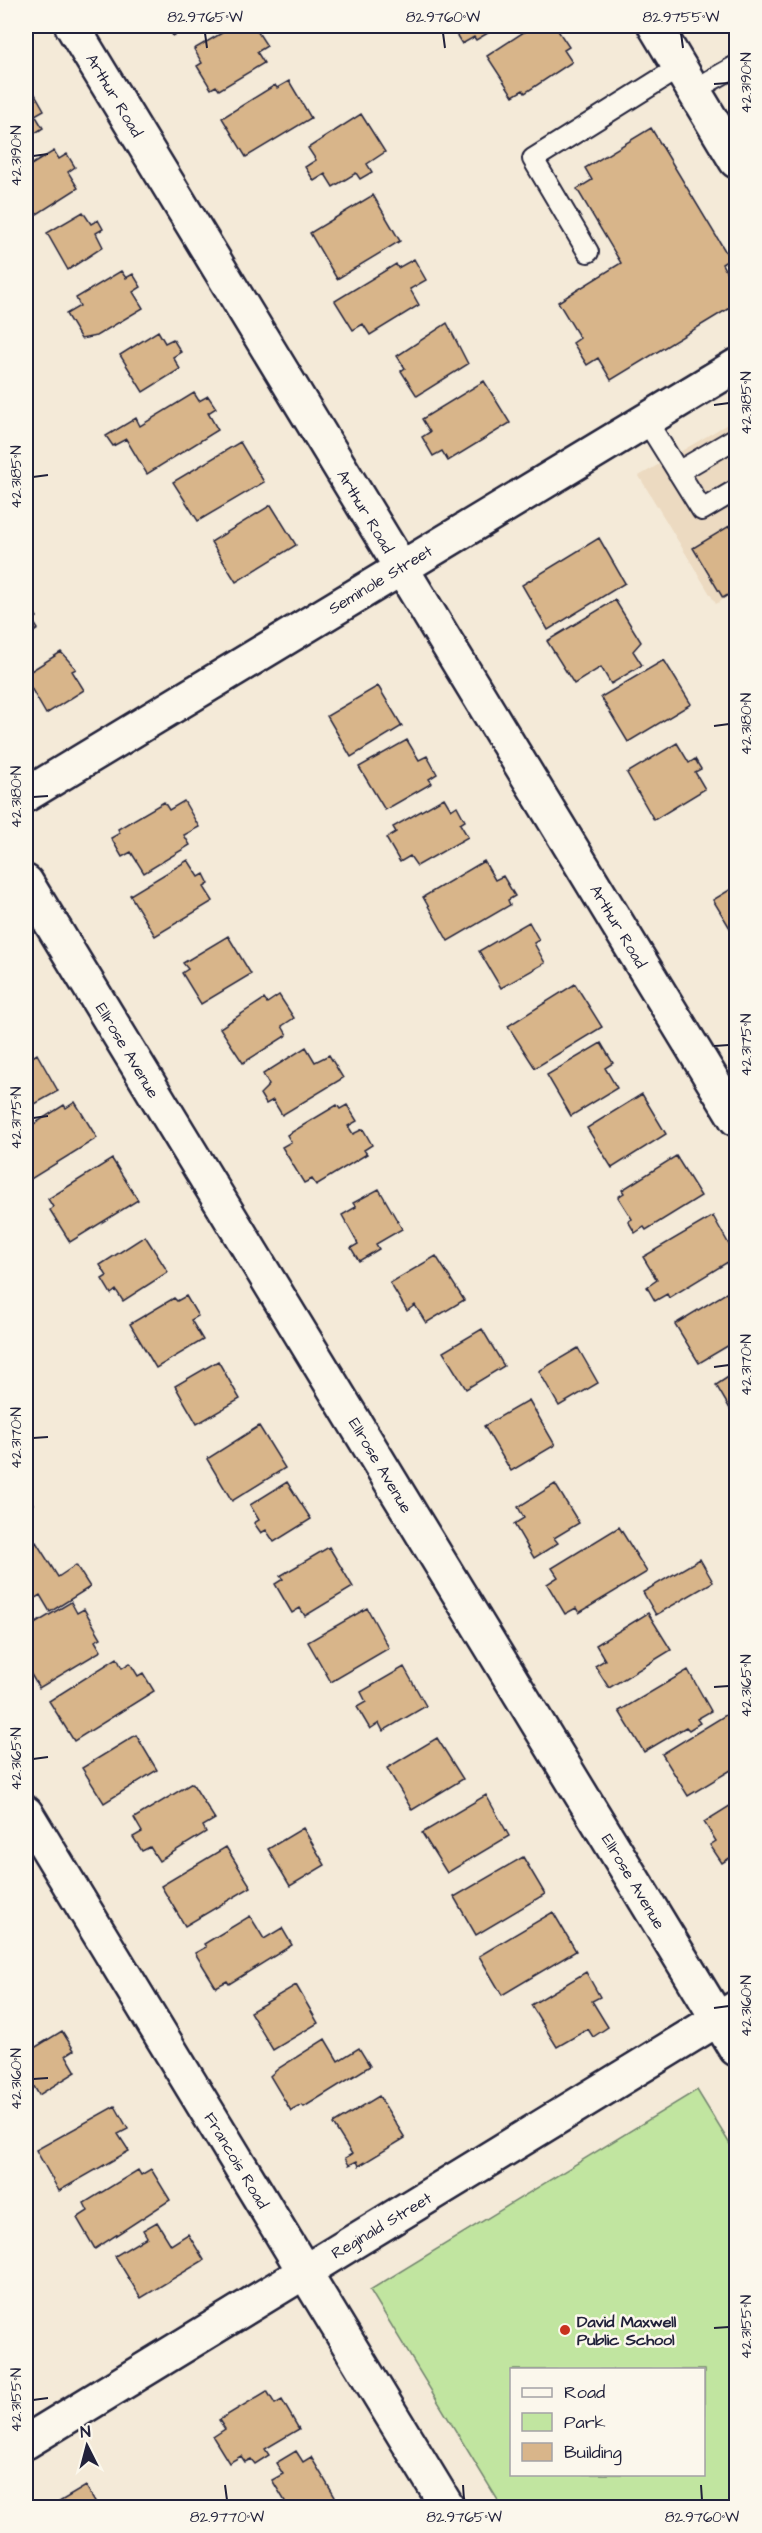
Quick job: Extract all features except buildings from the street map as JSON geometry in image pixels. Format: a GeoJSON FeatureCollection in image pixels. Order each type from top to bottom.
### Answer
{"type":"FeatureCollection","features":[{"type":"Feature","properties":{"kind":"street","name":"Arthur Road"},"geometry":{"type":"LineString","coordinates":[[72,26],[736,1119]]}},
{"type":"Feature","properties":{"kind":"street"},"geometry":{"type":"LineString","coordinates":[[655,26],[736,160]]}},
{"type":"Feature","properties":{"kind":"street","name":"Seminole Street"},"geometry":{"type":"LineString","coordinates":[[26,795],[646,420],[734,372]]}},
{"type":"Feature","properties":{"kind":"street","name":"Ellrose Avenue"},"geometry":{"type":"LineString","coordinates":[[26,882],[728,2013],[736,2049]]}},
{"type":"Feature","properties":{"kind":"street","name":"Francois Road"},"geometry":{"type":"LineString","coordinates":[[26,1813],[448,2508]]}},
{"type":"Feature","properties":{"kind":"street","name":"Reginald Street"},"geometry":{"type":"LineString","coordinates":[[26,2442],[728,2013]]}},
{"type":"Feature","properties":{"kind":"lane"},"geometry":{"type":"LineString","coordinates":[[588,252],[533,159],[687,79],[736,66]]}},
{"type":"Feature","properties":{"kind":"lane"},"geometry":{"type":"LineString","coordinates":[[646,420],[702,510],[736,490]]}},
{"type":"Feature","properties":{"kind":"lane"},"geometry":{"type":"LineString","coordinates":[[678,472],[736,438]]}},
{"type":"Feature","properties":{"kind":"shaded area"},"geometry":{"type":"Polygon","coordinates":[[[736,419],[736,592],[716,604],[639,476],[736,419]]]}},
{"type":"Feature","properties":{"kind":"green space","name":"David Maxwell Public School"},"geometry":{"type":"Polygon","coordinates":[[[697,2090],[736,2154],[736,2507],[502,2507],[370,2290],[697,2090]]]}},
{"type":"Feature","properties":{"kind":"place","name":"David Maxwell Public School"},"geometry":{"type":"Point","coordinates":[565,2330]}}]}
